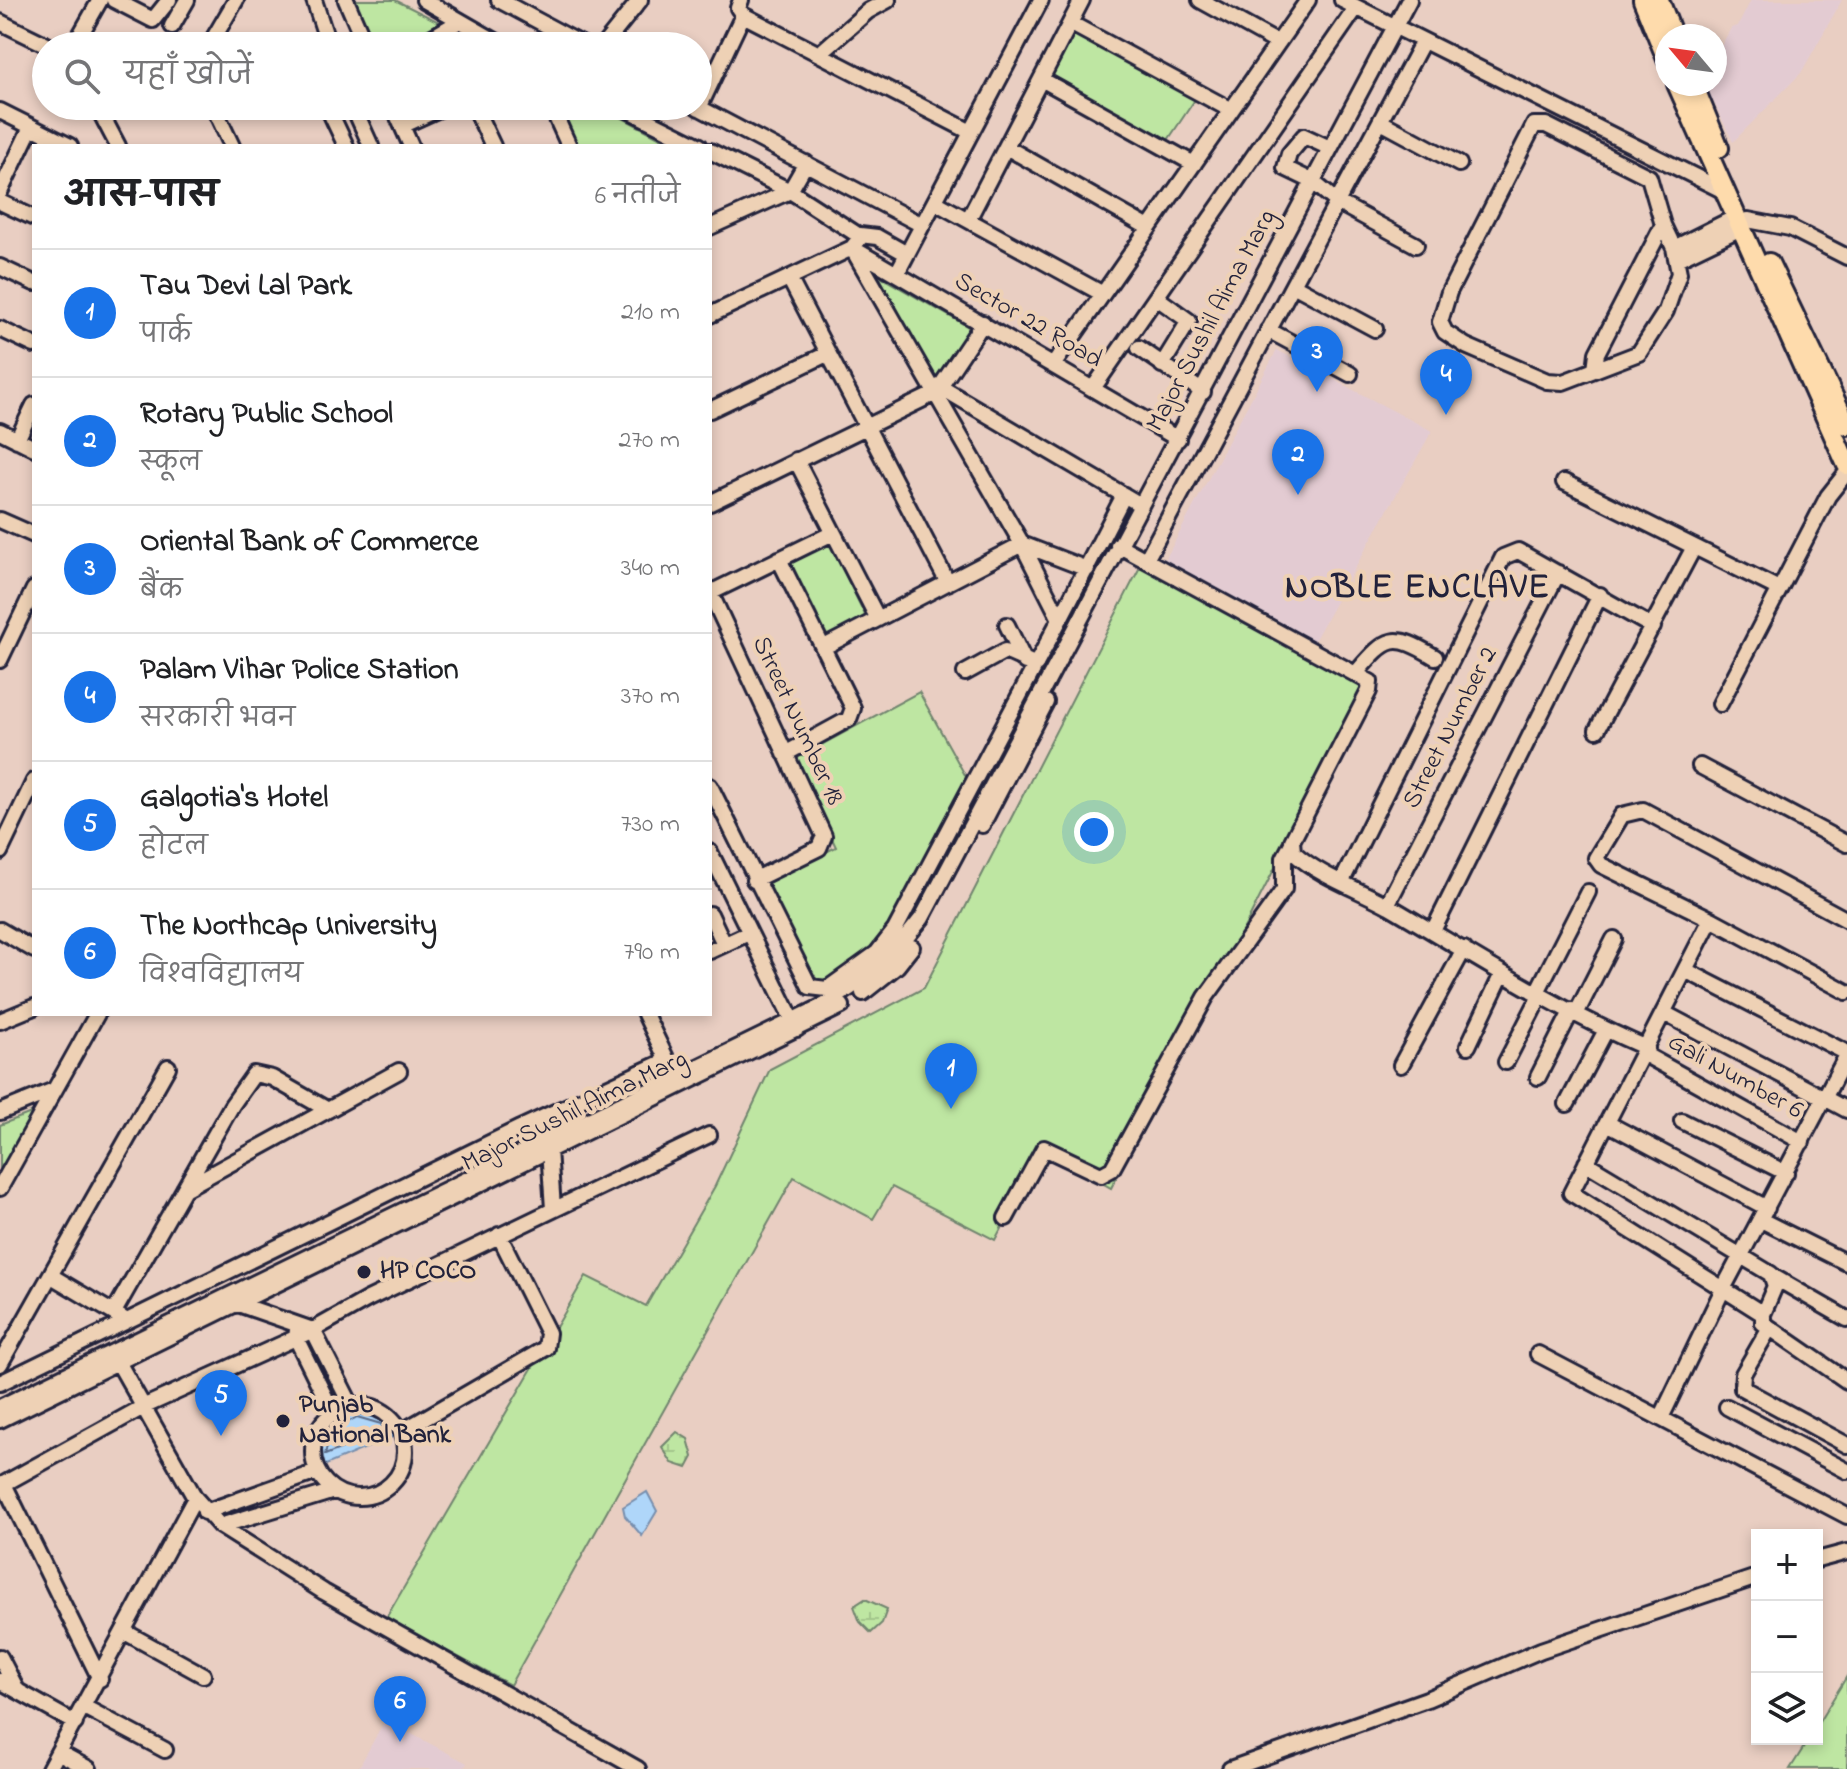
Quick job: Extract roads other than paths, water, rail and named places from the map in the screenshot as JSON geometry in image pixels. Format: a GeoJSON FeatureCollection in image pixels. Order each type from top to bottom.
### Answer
{"type":"FeatureCollection","features":[{"type":"Feature","properties":{"kind":"main road"},"geometry":{"type":"LineString","coordinates":[[1643,0],[1655,30]]}},
{"type":"Feature","properties":{"kind":"main road"},"geometry":{"type":"LineString","coordinates":[[1659,0],[1668,24]]}},
{"type":"Feature","properties":{"kind":"main road"},"geometry":{"type":"LineString","coordinates":[[1682,96],[1741,222],[1847,425]]}},
{"type":"Feature","properties":{"kind":"main road"},"geometry":{"type":"LineString","coordinates":[[1697,96],[1741,222],[1841,437],[1847,465]]}},
{"type":"Feature","properties":{"kind":"street"},"geometry":{"type":"LineString","coordinates":[[82,32],[100,0]]}},
{"type":"Feature","properties":{"kind":"street"},"geometry":{"type":"LineString","coordinates":[[114,0],[153,20],[169,0]]}},
{"type":"Feature","properties":{"kind":"street"},"geometry":{"type":"LineString","coordinates":[[172,26],[187,0]]}},
{"type":"Feature","properties":{"kind":"street"},"geometry":{"type":"LineString","coordinates":[[217,32],[236,0]]}},
{"type":"Feature","properties":{"kind":"street"},"geometry":{"type":"LineString","coordinates":[[314,0],[324,32]]}},
{"type":"Feature","properties":{"kind":"street"},"geometry":{"type":"LineString","coordinates":[[346,0],[360,32]]}},
{"type":"Feature","properties":{"kind":"street"},"geometry":{"type":"LineString","coordinates":[[424,0],[479,32]]}},
{"type":"Feature","properties":{"kind":"street"},"geometry":{"type":"LineString","coordinates":[[499,0],[559,32]]}},
{"type":"Feature","properties":{"kind":"street"},"geometry":{"type":"LineString","coordinates":[[614,32],[640,0]]}},
{"type":"Feature","properties":{"kind":"street"},"geometry":{"type":"LineString","coordinates":[[819,54],[868,11],[888,0]]}},
{"type":"Feature","properties":{"kind":"street"},"geometry":{"type":"LineString","coordinates":[[897,273],[1041,0]]}},
{"type":"Feature","properties":{"kind":"street"},"geometry":{"type":"LineString","coordinates":[[968,220],[1082,0]]}},
{"type":"Feature","properties":{"kind":"street"},"geometry":{"type":"LineString","coordinates":[[1200,0],[1278,43]]}},
{"type":"Feature","properties":{"kind":"street"},"geometry":{"type":"LineString","coordinates":[[1054,364],[1308,0]]}},
{"type":"Feature","properties":{"kind":"street"},"geometry":{"type":"LineString","coordinates":[[1342,0],[1726,192]]}},
{"type":"Feature","properties":{"kind":"street","name":"Major Sushil Aima Marg"},"geometry":{"type":"LineString","coordinates":[[0,1420],[115,1356],[156,1329],[674,1078],[794,1025],[820,1019],[882,979],[913,946],[1014,767],[1058,678],[1058,664],[1139,504],[1178,439],[1409,0]]}},
{"type":"Feature","properties":{"kind":"street"},"geometry":{"type":"LineString","coordinates":[[712,74],[742,8],[819,54],[971,132]]}},
{"type":"Feature","properties":{"kind":"street"},"geometry":{"type":"LineString","coordinates":[[1094,387],[1356,8]]}},
{"type":"Feature","properties":{"kind":"street"},"geometry":{"type":"LineString","coordinates":[[441,32],[460,21]]}},
{"type":"Feature","properties":{"kind":"street"},"geometry":{"type":"LineString","coordinates":[[0,22],[32,38]]}},
{"type":"Feature","properties":{"kind":"street"},"geometry":{"type":"LineString","coordinates":[[1070,23],[1231,110]]}},
{"type":"Feature","properties":{"kind":"street"},"geometry":{"type":"LineString","coordinates":[[1146,560],[1423,41]]}},
{"type":"Feature","properties":{"kind":"street"},"geometry":{"type":"LineString","coordinates":[[1041,79],[1194,164]]}},
{"type":"Feature","properties":{"kind":"street"},"geometry":{"type":"LineString","coordinates":[[0,111],[66,144]]}},
{"type":"Feature","properties":{"kind":"street"},"geometry":{"type":"LineString","coordinates":[[712,115],[922,225]]}},
{"type":"Feature","properties":{"kind":"street"},"geometry":{"type":"LineString","coordinates":[[104,120],[117,144]]}},
{"type":"Feature","properties":{"kind":"street"},"geometry":{"type":"LineString","coordinates":[[220,120],[231,144]]}},
{"type":"Feature","properties":{"kind":"street"},"geometry":{"type":"LineString","coordinates":[[334,120],[345,144]]}},
{"type":"Feature","properties":{"kind":"street"},"geometry":{"type":"LineString","coordinates":[[359,120],[370,144]]}},
{"type":"Feature","properties":{"kind":"street"},"geometry":{"type":"LineString","coordinates":[[399,120],[410,144]]}},
{"type":"Feature","properties":{"kind":"street"},"geometry":{"type":"LineString","coordinates":[[402,126],[415,120]]}},
{"type":"Feature","properties":{"kind":"street"},"geometry":{"type":"LineString","coordinates":[[481,120],[492,144]]}},
{"type":"Feature","properties":{"kind":"street"},"geometry":{"type":"LineString","coordinates":[[557,120],[568,144]]}},
{"type":"Feature","properties":{"kind":"street"},"geometry":{"type":"LineString","coordinates":[[647,120],[693,144]]}},
{"type":"Feature","properties":{"kind":"street"},"geometry":{"type":"LineString","coordinates":[[1381,122],[1459,164]]}},
{"type":"Feature","properties":{"kind":"street"},"geometry":{"type":"LineString","coordinates":[[1540,123],[1649,177],[1675,254],[1679,273],[1666,311],[1639,353],[1563,382],[1547,381],[1466,346],[1445,332],[1440,322],[1449,292],[1534,125],[1540,123]]}},
{"type":"Feature","properties":{"kind":"street"},"geometry":{"type":"LineString","coordinates":[[0,192],[31,127]]}},
{"type":"Feature","properties":{"kind":"street"},"geometry":{"type":"LineString","coordinates":[[1330,148],[1304,136],[1289,154],[1285,168],[1312,181],[1337,202],[1416,245]]}},
{"type":"Feature","properties":{"kind":"street"},"geometry":{"type":"LineString","coordinates":[[1006,147],[1149,228]]}},
{"type":"Feature","properties":{"kind":"street"},"geometry":{"type":"LineString","coordinates":[[712,152],[790,191],[856,241],[1060,619]]}},
{"type":"Feature","properties":{"kind":"street"},"geometry":{"type":"LineString","coordinates":[[712,226],[790,191],[806,163]]}},
{"type":"Feature","properties":{"kind":"street"},"geometry":{"type":"LineString","coordinates":[[0,202],[32,217]]}},
{"type":"Feature","properties":{"kind":"street"},"geometry":{"type":"LineString","coordinates":[[935,202],[1103,294]]}},
{"type":"Feature","properties":{"kind":"street"},"geometry":{"type":"LineString","coordinates":[[1675,254],[1741,222],[1790,228],[1847,257]]}},
{"type":"Feature","properties":{"kind":"street"},"geometry":{"type":"LineString","coordinates":[[1595,369],[1597,353],[1663,225]]}},
{"type":"Feature","properties":{"kind":"street"},"geometry":{"type":"LineString","coordinates":[[712,313],[789,278],[856,241],[877,237],[907,254]]}},
{"type":"Feature","properties":{"kind":"street","name":"Sector 22 Road"},"geometry":{"type":"LineString","coordinates":[[856,241],[897,273],[1178,439]]}},
{"type":"Feature","properties":{"kind":"street"},"geometry":{"type":"LineString","coordinates":[[0,267],[32,282]]}},
{"type":"Feature","properties":{"kind":"street"},"geometry":{"type":"LineString","coordinates":[[789,278],[948,583]]}},
{"type":"Feature","properties":{"kind":"street"},"geometry":{"type":"LineString","coordinates":[[1293,285],[1375,329]]}},
{"type":"Feature","properties":{"kind":"street"},"geometry":{"type":"LineString","coordinates":[[1157,298],[1189,321],[1162,365]]}},
{"type":"Feature","properties":{"kind":"street"},"geometry":{"type":"LineString","coordinates":[[712,502],[939,391],[983,323]]}},
{"type":"Feature","properties":{"kind":"street"},"geometry":{"type":"LineString","coordinates":[[0,329],[32,344]]}},
{"type":"Feature","properties":{"kind":"street"},"geometry":{"type":"LineString","coordinates":[[1268,330],[1350,374]]}},
{"type":"Feature","properties":{"kind":"street"},"geometry":{"type":"LineString","coordinates":[[1232,337],[1257,350]]}},
{"type":"Feature","properties":{"kind":"street"},"geometry":{"type":"LineString","coordinates":[[1139,348],[1203,392]]}},
{"type":"Feature","properties":{"kind":"street"},"geometry":{"type":"LineString","coordinates":[[712,409],[827,354]]}},
{"type":"Feature","properties":{"kind":"street"},"geometry":{"type":"LineString","coordinates":[[939,391],[1139,504]]}},
{"type":"Feature","properties":{"kind":"street"},"geometry":{"type":"LineString","coordinates":[[17,440],[32,409]]}},
{"type":"Feature","properties":{"kind":"street"},"geometry":{"type":"LineString","coordinates":[[0,431],[32,447]]}},
{"type":"Feature","properties":{"kind":"street"},"geometry":{"type":"LineString","coordinates":[[796,460],[878,619]]}},
{"type":"Feature","properties":{"kind":"street"},"geometry":{"type":"LineString","coordinates":[[1720,704],[1832,488],[1847,472]]}},
{"type":"Feature","properties":{"kind":"street"},"geometry":{"type":"LineString","coordinates":[[1564,482],[1779,589]]}},
{"type":"Feature","properties":{"kind":"street"},"geometry":{"type":"LineString","coordinates":[[712,790],[754,880],[810,987],[827,989],[853,972],[877,953],[895,930],[1030,664],[1060,619],[1124,495]]}},
{"type":"Feature","properties":{"kind":"street"},"geometry":{"type":"LineString","coordinates":[[0,520],[32,534]]}},
{"type":"Feature","properties":{"kind":"street"},"geometry":{"type":"LineString","coordinates":[[712,591],[833,533]]}},
{"type":"Feature","properties":{"kind":"street"},"geometry":{"type":"LineString","coordinates":[[824,647],[1022,544],[1087,569]]}},
{"type":"Feature","properties":{"kind":"street"},"geometry":{"type":"LineString","coordinates":[[1006,1218],[1044,1148],[1101,1175],[1112,1169],[1209,991],[1281,894],[1285,885],[1284,858],[1369,691],[1370,682],[1357,672],[1118,545]]}},
{"type":"Feature","properties":{"kind":"street"},"geometry":{"type":"LineString","coordinates":[[1597,730],[1694,547]]}},
{"type":"Feature","properties":{"kind":"street"},"geometry":{"type":"LineString","coordinates":[[1342,881],[1503,557],[1518,551],[1653,627]]}},
{"type":"Feature","properties":{"kind":"street"},"geometry":{"type":"LineString","coordinates":[[779,559],[824,647],[853,714],[785,754]]}},
{"type":"Feature","properties":{"kind":"street","name":"Street Number 2"},"geometry":{"type":"LineString","coordinates":[[1387,905],[1558,573]]}},
{"type":"Feature","properties":{"kind":"street"},"geometry":{"type":"LineString","coordinates":[[0,660],[32,593]]}},
{"type":"Feature","properties":{"kind":"street"},"geometry":{"type":"LineString","coordinates":[[1433,931],[1600,595]]}},
{"type":"Feature","properties":{"kind":"street","name":"Street Number 18"},"geometry":{"type":"LineString","coordinates":[[712,596],[824,841],[819,848],[754,880]]}},
{"type":"Feature","properties":{"kind":"street"},"geometry":{"type":"LineString","coordinates":[[1007,625],[1030,664]]}},
{"type":"Feature","properties":{"kind":"street"},"geometry":{"type":"LineString","coordinates":[[1357,672],[1384,642],[1392,639],[1407,642],[1435,657]]}},
{"type":"Feature","properties":{"kind":"street"},"geometry":{"type":"LineString","coordinates":[[965,673],[1002,652],[1030,664]]}},
{"type":"Feature","properties":{"kind":"street"},"geometry":{"type":"LineString","coordinates":[[1700,766],[1847,844]]}},
{"type":"Feature","properties":{"kind":"street"},"geometry":{"type":"LineString","coordinates":[[0,852],[32,785]]}},
{"type":"Feature","properties":{"kind":"street"},"geometry":{"type":"LineString","coordinates":[[1847,920],[1643,810],[1622,815],[1597,854],[1598,864],[1711,919],[1847,992]]}},
{"type":"Feature","properties":{"kind":"street","name":"Gali Number 6"},"geometry":{"type":"LineString","coordinates":[[1291,845],[1301,859],[1433,931],[1502,974],[1646,1051],[1802,1142]]}},
{"type":"Feature","properties":{"kind":"street"},"geometry":{"type":"LineString","coordinates":[[712,856],[794,1025]]}},
{"type":"Feature","properties":{"kind":"street"},"geometry":{"type":"LineString","coordinates":[[1506,1062],[1588,892]]}},
{"type":"Feature","properties":{"kind":"street"},"geometry":{"type":"LineString","coordinates":[[712,918],[724,944]]}},
{"type":"Feature","properties":{"kind":"street"},"geometry":{"type":"LineString","coordinates":[[1711,919],[1646,1051],[1571,1190],[1572,1195],[1763,1314]]}},
{"type":"Feature","properties":{"kind":"street"},"geometry":{"type":"LineString","coordinates":[[0,930],[32,949]]}},
{"type":"Feature","properties":{"kind":"street"},"geometry":{"type":"LineString","coordinates":[[712,950],[749,933]]}},
{"type":"Feature","properties":{"kind":"street"},"geometry":{"type":"LineString","coordinates":[[1538,1077],[1614,939]]}},
{"type":"Feature","properties":{"kind":"street"},"geometry":{"type":"LineString","coordinates":[[1401,1065],[1464,949]]}},
{"type":"Feature","properties":{"kind":"street"},"geometry":{"type":"LineString","coordinates":[[1661,1418],[1723,1289],[1847,1056],[1685,970]]}},
{"type":"Feature","properties":{"kind":"street"},"geometry":{"type":"LineString","coordinates":[[1468,1046],[1502,974]]}},
{"type":"Feature","properties":{"kind":"street"},"geometry":{"type":"LineString","coordinates":[[0,1021],[32,1008]]}},
{"type":"Feature","properties":{"kind":"street"},"geometry":{"type":"LineString","coordinates":[[1664,1013],[1847,1110]]}},
{"type":"Feature","properties":{"kind":"street"},"geometry":{"type":"LineString","coordinates":[[0,1188],[96,1016]]}},
{"type":"Feature","properties":{"kind":"street"},"geometry":{"type":"LineString","coordinates":[[646,1016],[674,1078]]}},
{"type":"Feature","properties":{"kind":"street","name":"Major Sushil Aima Marg"},"geometry":{"type":"LineString","coordinates":[[0,1407],[238,1304],[794,1025]]}},
{"type":"Feature","properties":{"kind":"street"},"geometry":{"type":"LineString","coordinates":[[1567,1104],[1606,1030]]}},
{"type":"Feature","properties":{"kind":"street"},"geometry":{"type":"LineString","coordinates":[[0,1383],[520,1128],[667,1060]]}},
{"type":"Feature","properties":{"kind":"street"},"geometry":{"type":"LineString","coordinates":[[0,1364],[53,1277],[168,1067]]}},
{"type":"Feature","properties":{"kind":"street"},"geometry":{"type":"LineString","coordinates":[[184,1189],[399,1071]]}},
{"type":"Feature","properties":{"kind":"street"},"geometry":{"type":"LineString","coordinates":[[114,1312],[254,1074],[272,1078],[328,1110]]}},
{"type":"Feature","properties":{"kind":"street"},"geometry":{"type":"LineString","coordinates":[[0,1112],[54,1090]]}},
{"type":"Feature","properties":{"kind":"street"},"geometry":{"type":"LineString","coordinates":[[1682,1121],[1786,1173]]}},
{"type":"Feature","properties":{"kind":"street"},"geometry":{"type":"LineString","coordinates":[[1607,1123],[1847,1263]]}},
{"type":"Feature","properties":{"kind":"street"},"geometry":{"type":"LineString","coordinates":[[100,1679],[2,1485],[145,1406],[297,1332],[313,1330],[499,1235],[709,1135]]}},
{"type":"Feature","properties":{"kind":"street"},"geometry":{"type":"LineString","coordinates":[[549,1149],[553,1209]]}},
{"type":"Feature","properties":{"kind":"street"},"geometry":{"type":"LineString","coordinates":[[1586,1163],[1847,1319]]}},
{"type":"Feature","properties":{"kind":"street"},"geometry":{"type":"LineString","coordinates":[[401,1432],[546,1348],[548,1333],[499,1235]]}},
{"type":"Feature","properties":{"kind":"street"},"geometry":{"type":"LineString","coordinates":[[53,1277],[114,1312],[156,1329]]}},
{"type":"Feature","properties":{"kind":"street"},"geometry":{"type":"LineString","coordinates":[[1774,1277],[1775,1286],[1763,1314],[1763,1323],[1847,1381]]}},
{"type":"Feature","properties":{"kind":"street"},"geometry":{"type":"LineString","coordinates":[[238,1304],[297,1332],[333,1413]]}},
{"type":"Feature","properties":{"kind":"street"},"geometry":{"type":"LineString","coordinates":[[1769,1329],[1743,1374],[1742,1388],[1847,1445]]}},
{"type":"Feature","properties":{"kind":"street"},"geometry":{"type":"LineString","coordinates":[[313,1330],[351,1405]]}},
{"type":"Feature","properties":{"kind":"street"},"geometry":{"type":"LineString","coordinates":[[1538,1354],[1847,1516]]}},
{"type":"Feature","properties":{"kind":"street"},"geometry":{"type":"LineString","coordinates":[[115,1356],[195,1498],[220,1526],[324,1592],[638,1769]]}},
{"type":"Feature","properties":{"kind":"street"},"geometry":{"type":"LineString","coordinates":[[220,1526],[334,1491],[363,1497],[389,1486],[404,1461],[401,1432],[381,1410],[351,1405],[333,1413],[316,1433],[313,1446],[317,1472],[334,1491]]}},
{"type":"Feature","properties":{"kind":"street"},"geometry":{"type":"LineString","coordinates":[[1727,1407],[1847,1471]]}},
{"type":"Feature","properties":{"kind":"street"},"geometry":{"type":"LineString","coordinates":[[205,1512],[317,1472]]}},
{"type":"Feature","properties":{"kind":"street"},"geometry":{"type":"LineString","coordinates":[[49,1769],[195,1498]]}},
{"type":"Feature","properties":{"kind":"street"},"geometry":{"type":"LineString","coordinates":[[1823,1558],[1847,1552]]}},
{"type":"Feature","properties":{"kind":"street"},"geometry":{"type":"LineString","coordinates":[[1230,1769],[1427,1699],[1555,1645],[1751,1579]]}},
{"type":"Feature","properties":{"kind":"street"},"geometry":{"type":"LineString","coordinates":[[125,1632],[203,1675]]}},
{"type":"Feature","properties":{"kind":"street"},"geometry":{"type":"LineString","coordinates":[[0,1657],[17,1691]]}},
{"type":"Feature","properties":{"kind":"street"},"geometry":{"type":"LineString","coordinates":[[0,1681],[75,1723]]}},
{"type":"Feature","properties":{"kind":"street"},"geometry":{"type":"LineString","coordinates":[[84,1707],[165,1750]]}},
{"type":"Feature","properties":{"kind":"street"},"geometry":{"type":"LineString","coordinates":[[58,1752],[89,1769]]}},
{"type":"Feature","properties":{"kind":"water"},"geometry":{"type":"Polygon","coordinates":[[[357,1409],[386,1417],[399,1434],[319,1468],[317,1447],[324,1430],[337,1418],[357,1409]]]}},
{"type":"Feature","properties":{"kind":"water"},"geometry":{"type":"Polygon","coordinates":[[[647,1492],[657,1511],[642,1536],[625,1516],[623,1507],[647,1492]]]}},
{"type":"Feature","properties":{"kind":"place","name":"Oriental Bank of Commerce"},"geometry":{"type":"Point","coordinates":[1317,392]}},
{"type":"Feature","properties":{"kind":"place","name":"Palam Vihar Police Station"},"geometry":{"type":"Point","coordinates":[1446,415]}},
{"type":"Feature","properties":{"kind":"place","name":"Rotary Public School"},"geometry":{"type":"Point","coordinates":[1298,495]}},
{"type":"Feature","properties":{"kind":"place","name":"Tau Devi Lal Park"},"geometry":{"type":"Point","coordinates":[951,1109]}},
{"type":"Feature","properties":{"kind":"place","name":"HP COCO"},"geometry":{"type":"Point","coordinates":[364,1272]}},
{"type":"Feature","properties":{"kind":"place","name":"Punjab National Bank"},"geometry":{"type":"Point","coordinates":[283,1421]}},
{"type":"Feature","properties":{"kind":"place","name":"Galgotia's Hotel"},"geometry":{"type":"Point","coordinates":[221,1436]}},
{"type":"Feature","properties":{"kind":"place","name":"The Northcap University"},"geometry":{"type":"Point","coordinates":[400,1742]}},
{"type":"Feature","properties":{"kind":"district","name":"NOBLE ENCLAVE"},"geometry":{"type":"Point","coordinates":[1418,589]}}]}
